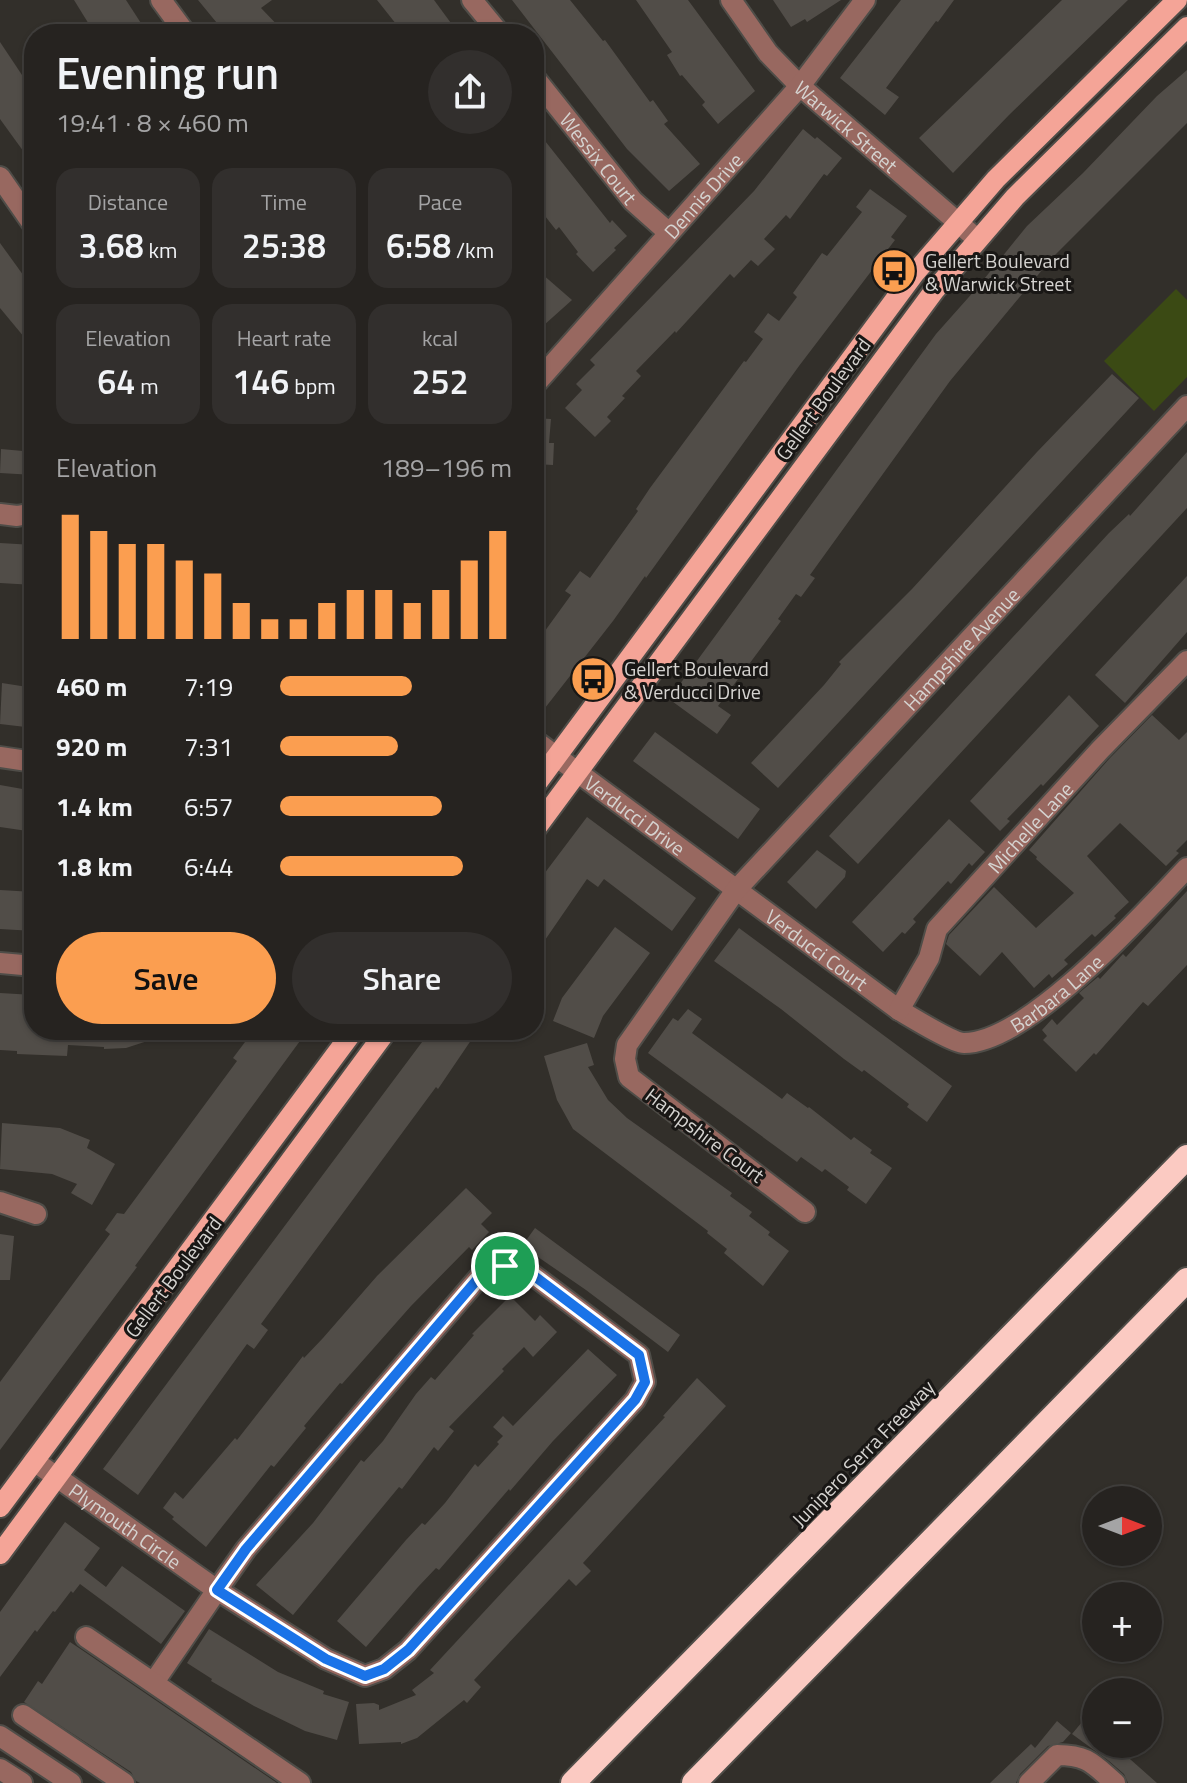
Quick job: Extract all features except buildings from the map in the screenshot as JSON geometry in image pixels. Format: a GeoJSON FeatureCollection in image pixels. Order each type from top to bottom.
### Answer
{"type":"FeatureCollection","features":[{"type":"Feature","properties":{"kind":"highway","name":"Junipero Serra Freeway"},"geometry":{"type":"LineString","coordinates":[[573,1783],[1187,1157]]}},
{"type":"Feature","properties":{"kind":"highway"},"geometry":{"type":"LineString","coordinates":[[694,1783],[1187,1280]]}},
{"type":"Feature","properties":{"kind":"main road","name":"Gellert Boulevard"},"geometry":{"type":"LineString","coordinates":[[544,774],[876,322],[958,221],[1039,135],[1177,0]]}},
{"type":"Feature","properties":{"kind":"main road","name":"Gellert Boulevard"},"geometry":{"type":"LineString","coordinates":[[544,818],[897,338],[977,239],[1058,153],[1187,27]]}},
{"type":"Feature","properties":{"kind":"main road","name":"Gellert Boulevard"},"geometry":{"type":"LineString","coordinates":[[0,1507],[347,1040]]}},
{"type":"Feature","properties":{"kind":"main road","name":"Gellert Boulevard"},"geometry":{"type":"LineString","coordinates":[[0,1554],[380,1040]]}},
{"type":"Feature","properties":{"kind":"street"},"geometry":{"type":"LineString","coordinates":[[161,0],[179,24]]}},
{"type":"Feature","properties":{"kind":"street"},"geometry":{"type":"LineString","coordinates":[[472,0],[492,24]]}},
{"type":"Feature","properties":{"kind":"street","name":"Warwick Street"},"geometry":{"type":"LineString","coordinates":[[731,0],[768,53],[800,86],[977,239]]}},
{"type":"Feature","properties":{"kind":"street","name":"Dennis Drive"},"geometry":{"type":"LineString","coordinates":[[544,374],[800,86],[865,0]]}},
{"type":"Feature","properties":{"kind":"street","name":"Wessix Court"},"geometry":{"type":"LineString","coordinates":[[544,90],[633,201],[669,233]]}},
{"type":"Feature","properties":{"kind":"street"},"geometry":{"type":"LineString","coordinates":[[0,177],[24,212]]}},
{"type":"Feature","properties":{"kind":"street","name":"Hampshire Avenue"},"geometry":{"type":"LineString","coordinates":[[736,890],[1187,406]]}},
{"type":"Feature","properties":{"kind":"street"},"geometry":{"type":"LineString","coordinates":[[0,514],[24,515]]}},
{"type":"Feature","properties":{"kind":"street","name":"Michelle Lane"},"geometry":{"type":"LineString","coordinates":[[899,1010],[929,958],[937,929],[1100,750],[1187,661]]}},
{"type":"Feature","properties":{"kind":"street","name":"Verducci Drive"},"geometry":{"type":"LineString","coordinates":[[544,747],[736,890]]}},
{"type":"Feature","properties":{"kind":"street"},"geometry":{"type":"LineString","coordinates":[[0,757],[24,761]]}},
{"type":"Feature","properties":{"kind":"street","name":"Barbara Lane"},"geometry":{"type":"LineString","coordinates":[[899,1010],[961,1044],[991,1038],[1033,1014],[1107,950],[1187,868]]}},
{"type":"Feature","properties":{"kind":"street","name":"Verducci Court"},"geometry":{"type":"LineString","coordinates":[[736,890],[899,1010]]}},
{"type":"Feature","properties":{"kind":"street","name":"Hampshire Court"},"geometry":{"type":"LineString","coordinates":[[736,890],[627,1045],[625,1059],[629,1077],[805,1212]]}},
{"type":"Feature","properties":{"kind":"street"},"geometry":{"type":"LineString","coordinates":[[0,963],[24,965]]}},
{"type":"Feature","properties":{"kind":"street"},"geometry":{"type":"LineString","coordinates":[[0,1202],[36,1214]]}},
{"type":"Feature","properties":{"kind":"street","name":"Plymouth Circle"},"geometry":{"type":"LineString","coordinates":[[34,1461],[217,1590],[326,1659],[365,1676],[384,1669],[408,1650],[635,1400],[645,1382],[639,1355],[525,1269],[505,1266],[482,1274],[246,1549],[217,1590]]}},
{"type":"Feature","properties":{"kind":"street"},"geometry":{"type":"LineString","coordinates":[[154,1682],[217,1590]]}},
{"type":"Feature","properties":{"kind":"street"},"geometry":{"type":"LineString","coordinates":[[86,1637],[300,1783]]}},
{"type":"Feature","properties":{"kind":"street"},"geometry":{"type":"LineString","coordinates":[[23,1715],[124,1783]]}},
{"type":"Feature","properties":{"kind":"street"},"geometry":{"type":"LineString","coordinates":[[0,1736],[72,1783],[91,1760]]}},
{"type":"Feature","properties":{"kind":"street"},"geometry":{"type":"LineString","coordinates":[[1029,1783],[1057,1755],[1069,1755],[1085,1758],[1115,1783]]}},
{"type":"Feature","properties":{"kind":"street"},"geometry":{"type":"LineString","coordinates":[[0,1769],[22,1783]]}},
{"type":"Feature","properties":{"kind":"green space"},"geometry":{"type":"Polygon","coordinates":[[[1176,289],[1187,300],[1187,377],[1154,411],[1104,361],[1176,289]]]}},
{"type":"Feature","properties":{"kind":"place","name":"Gellert Boulevard & Warwick Street"},"geometry":{"type":"Point","coordinates":[894,271]}},
{"type":"Feature","properties":{"kind":"place","name":"Gellert Boulevard & Verducci Drive"},"geometry":{"type":"Point","coordinates":[593,679]}},
{"type":"Feature","properties":{"kind":"route"},"geometry":{"type":"LineString","coordinates":[[505,1266],[525,1269],[639,1355],[645,1382],[635,1400],[408,1650],[384,1669],[365,1676],[326,1659],[217,1590],[246,1549],[482,1274],[505,1266]]}}]}
